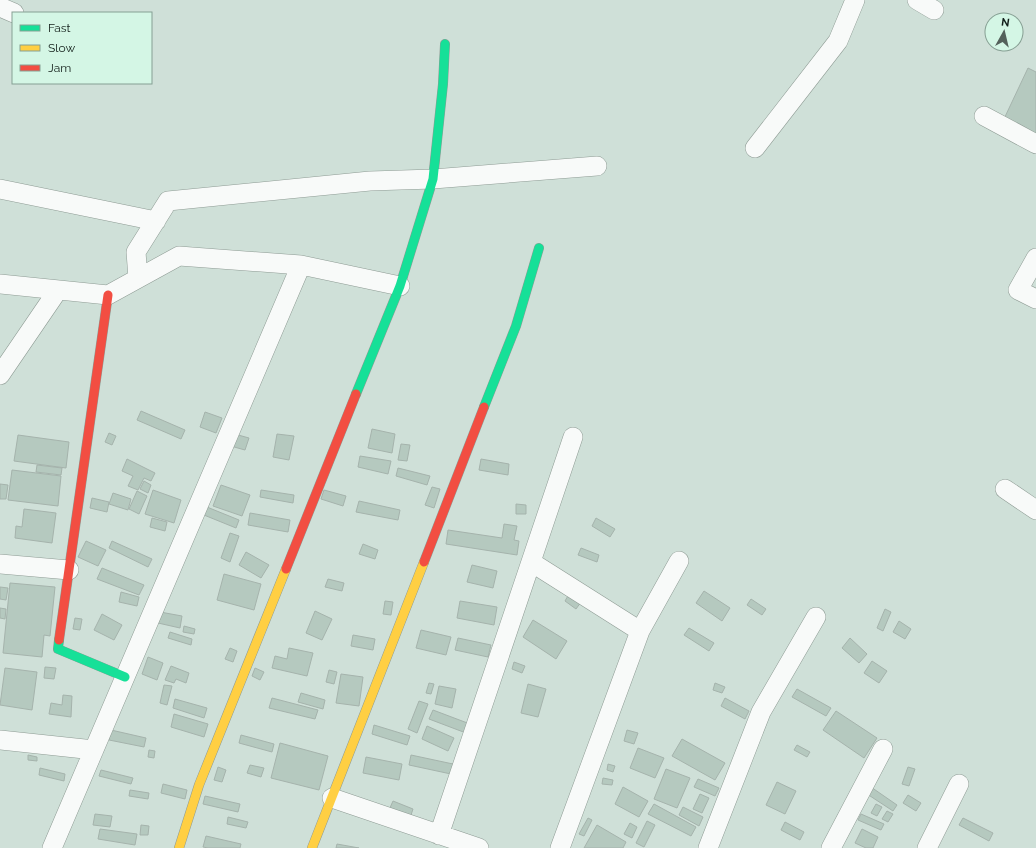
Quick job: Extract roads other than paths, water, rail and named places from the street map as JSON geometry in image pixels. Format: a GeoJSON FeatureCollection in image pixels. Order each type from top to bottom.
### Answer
{"type":"FeatureCollection","features":[{"type":"Feature","properties":{"kind":"street"},"geometry":{"type":"LineString","coordinates":[[755,148],[838,41],[855,0]]}},
{"type":"Feature","properties":{"kind":"street"},"geometry":{"type":"LineString","coordinates":[[917,0],[934,10]]}},
{"type":"Feature","properties":{"kind":"street"},"geometry":{"type":"LineString","coordinates":[[0,7],[12,12]]}},
{"type":"Feature","properties":{"kind":"street"},"geometry":{"type":"LineString","coordinates":[[179,848],[199,785],[400,286],[433,179],[443,84],[445,44]]}},
{"type":"Feature","properties":{"kind":"street"},"geometry":{"type":"LineString","coordinates":[[984,116],[1036,144]]}},
{"type":"Feature","properties":{"kind":"street"},"geometry":{"type":"LineString","coordinates":[[138,278],[136,252],[168,201],[370,181],[433,179],[597,166]]}},
{"type":"Feature","properties":{"kind":"street"},"geometry":{"type":"LineString","coordinates":[[0,189],[156,221]]}},
{"type":"Feature","properties":{"kind":"street"},"geometry":{"type":"LineString","coordinates":[[312,848],[516,326],[538,248]]}},
{"type":"Feature","properties":{"kind":"street"},"geometry":{"type":"LineString","coordinates":[[0,284],[108,295],[179,256],[301,265],[400,286]]}},
{"type":"Feature","properties":{"kind":"street"},"geometry":{"type":"LineString","coordinates":[[1036,258],[1018,290],[1036,300]]}},
{"type":"Feature","properties":{"kind":"street"},"geometry":{"type":"LineString","coordinates":[[52,848],[301,265]]}},
{"type":"Feature","properties":{"kind":"street"},"geometry":{"type":"LineString","coordinates":[[0,375],[58,290]]}},
{"type":"Feature","properties":{"kind":"street"},"geometry":{"type":"LineString","coordinates":[[108,295],[58,648],[124,677]]}},
{"type":"Feature","properties":{"kind":"street"},"geometry":{"type":"LineString","coordinates":[[439,834],[573,437]]}},
{"type":"Feature","properties":{"kind":"street"},"geometry":{"type":"LineString","coordinates":[[1005,489],[1036,510]]}},
{"type":"Feature","properties":{"kind":"street"},"geometry":{"type":"LineString","coordinates":[[560,848],[640,631],[679,561]]}},
{"type":"Feature","properties":{"kind":"street"},"geometry":{"type":"LineString","coordinates":[[531,562],[640,631]]}},
{"type":"Feature","properties":{"kind":"street"},"geometry":{"type":"LineString","coordinates":[[0,564],[69,570]]}},
{"type":"Feature","properties":{"kind":"street"},"geometry":{"type":"LineString","coordinates":[[708,848],[761,712],[816,617]]}},
{"type":"Feature","properties":{"kind":"street"},"geometry":{"type":"LineString","coordinates":[[0,740],[94,750]]}},
{"type":"Feature","properties":{"kind":"street"},"geometry":{"type":"LineString","coordinates":[[830,848],[883,750]]}},
{"type":"Feature","properties":{"kind":"street"},"geometry":{"type":"LineString","coordinates":[[927,848],[959,784]]}},
{"type":"Feature","properties":{"kind":"street"},"geometry":{"type":"LineString","coordinates":[[332,798],[479,848]]}}]}
